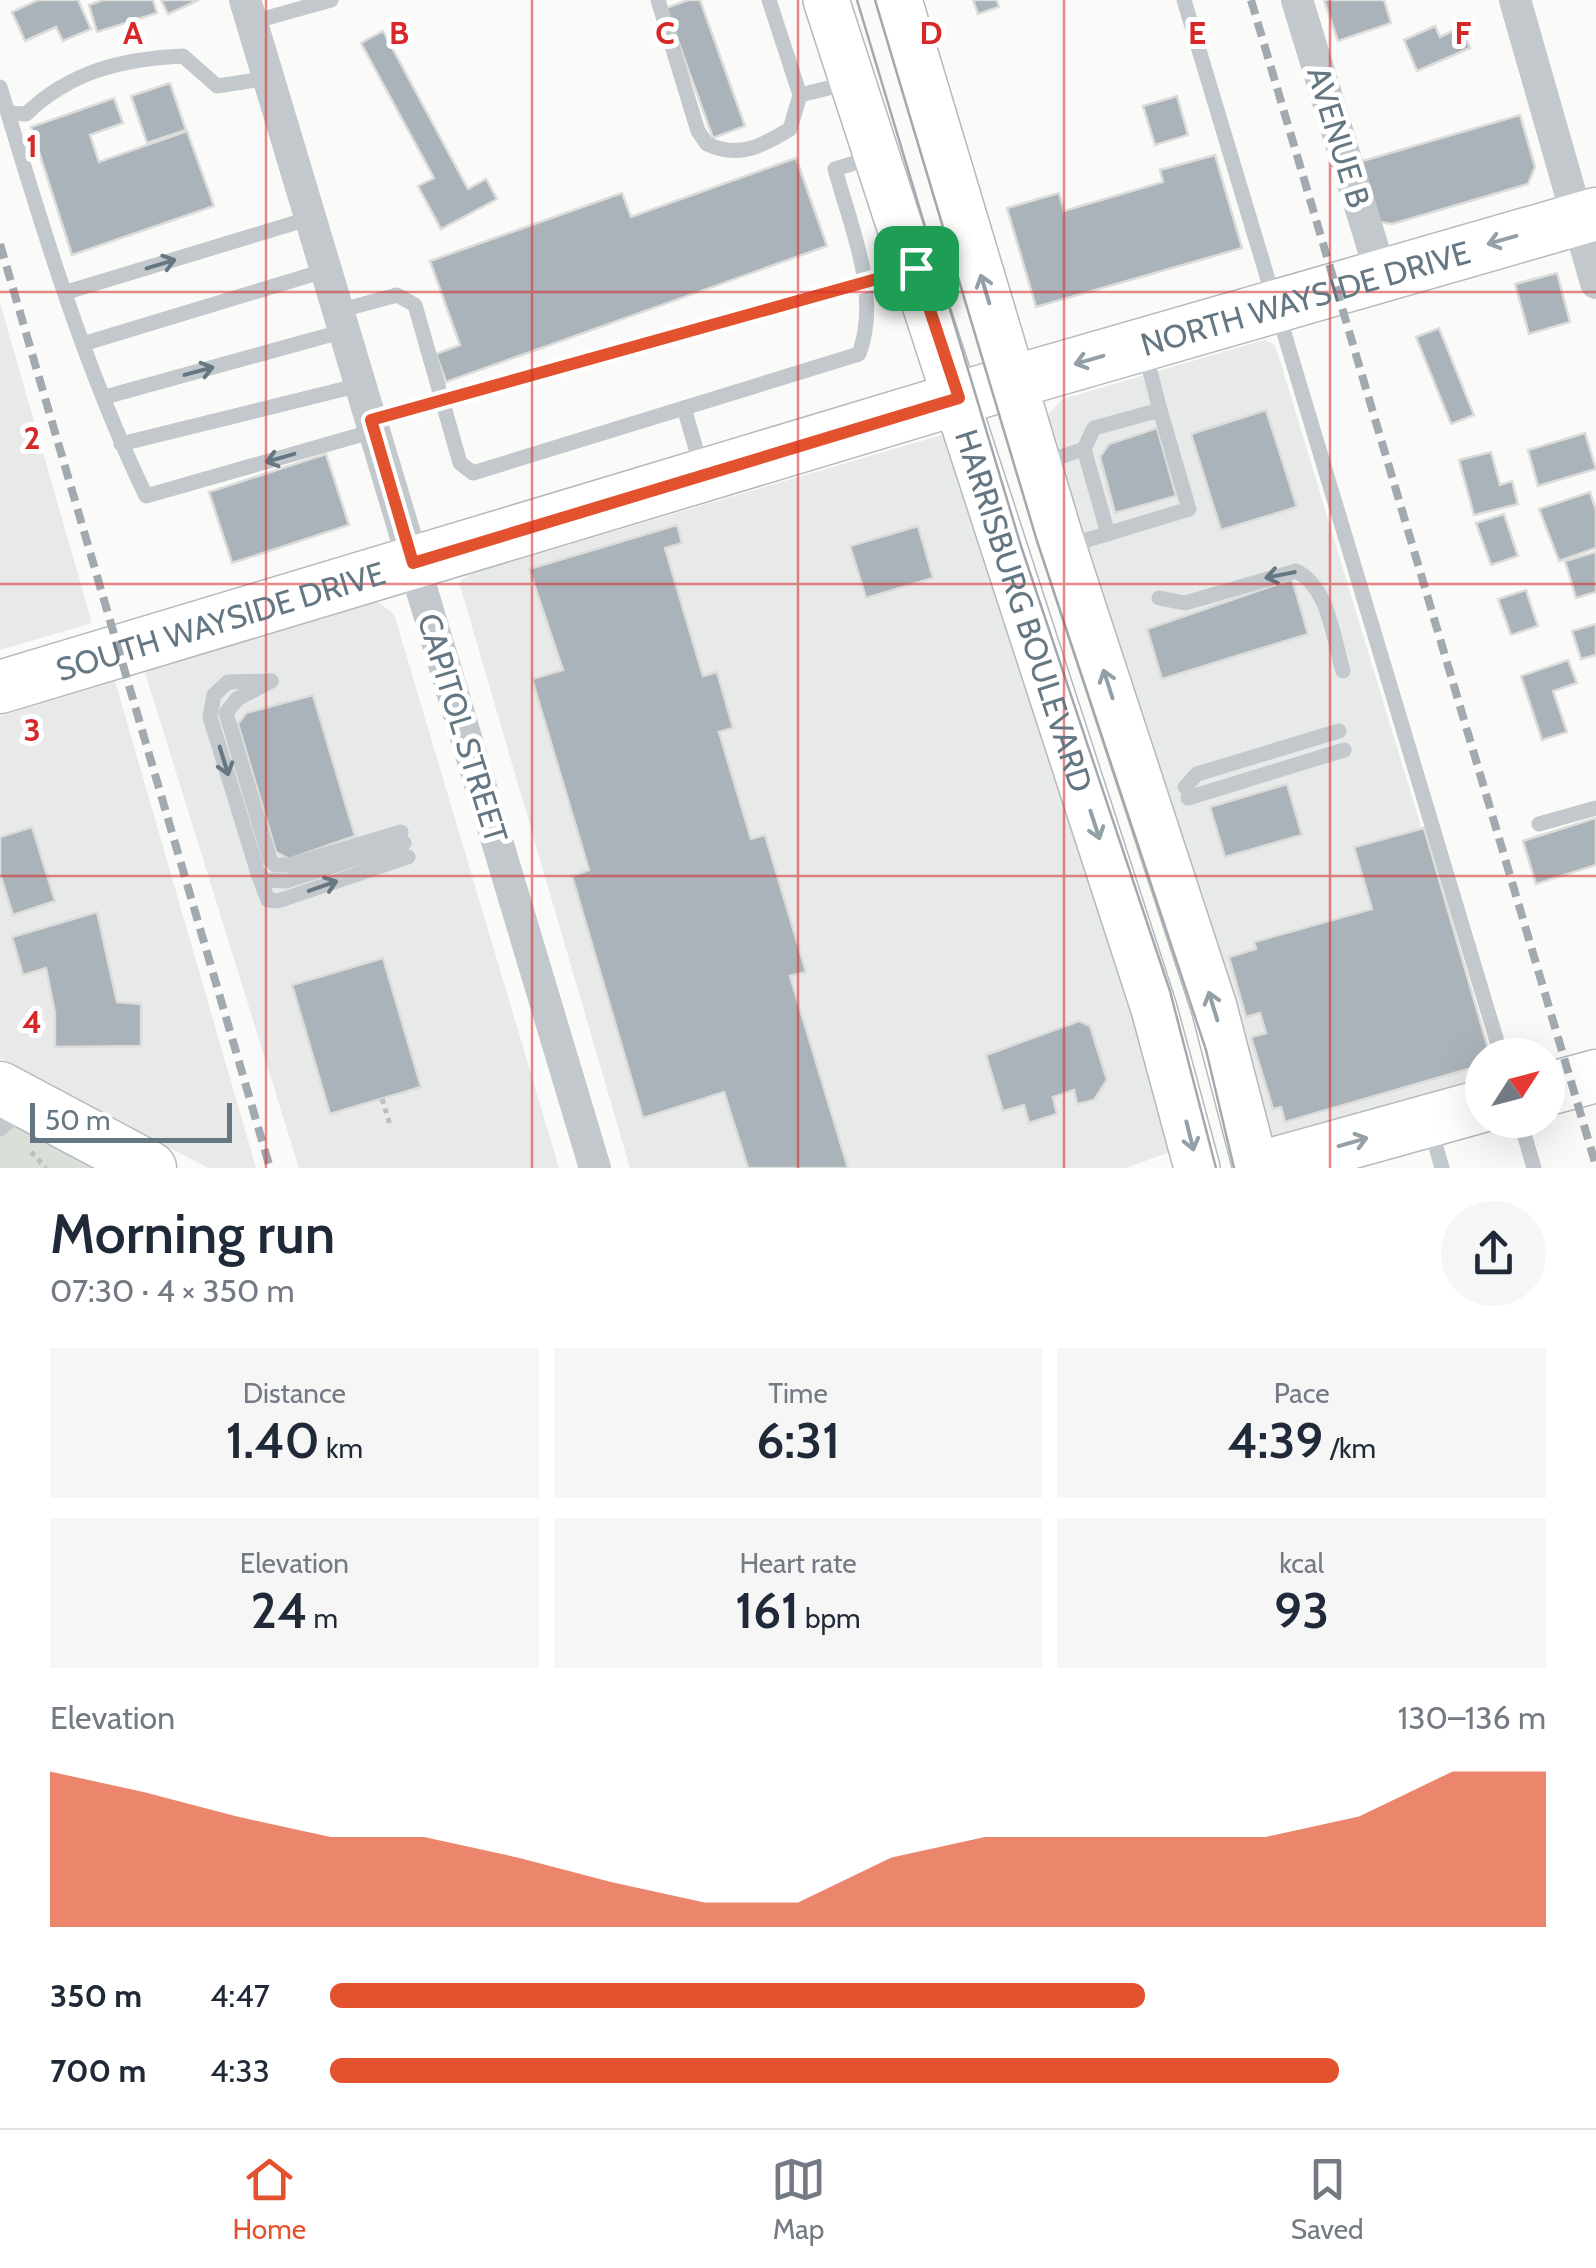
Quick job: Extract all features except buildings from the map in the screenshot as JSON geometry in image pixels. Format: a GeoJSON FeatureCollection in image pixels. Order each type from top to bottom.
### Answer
{"type":"FeatureCollection","features":[{"type":"Feature","properties":{"kind":"main road","name":"HARRISBURG BOULEVARD"},"geometry":{"type":"LineString","coordinates":[[826,0],[959,398],[1154,1009],[1198,1168]]}},
{"type":"Feature","properties":{"kind":"main road","name":"HARRISBURG BOULEVARD"},"geometry":{"type":"LineString","coordinates":[[899,0],[1063,547],[1214,1007],[1258,1168]]}},
{"type":"Feature","properties":{"kind":"main road","name":"NORTH WAYSIDE DRIVE"},"geometry":{"type":"LineString","coordinates":[[1013,382],[1586,217]]}},
{"type":"Feature","properties":{"kind":"main road","name":"SOUTH WAYSIDE DRIVE"},"geometry":{"type":"LineString","coordinates":[[0,687],[1013,382]]}},
{"type":"Feature","properties":{"kind":"main road"},"geometry":{"type":"LineString","coordinates":[[1565,1084],[1596,1076]]}},
{"type":"Feature","properties":{"kind":"main road"},"geometry":{"type":"LineString","coordinates":[[10,1107],[150,1168]]}},
{"type":"Feature","properties":{"kind":"main road"},"geometry":{"type":"LineString","coordinates":[[1258,1168],[1436,1144],[1465,1120]]}},
{"type":"Feature","properties":{"kind":"street","name":"AVENUE B"},"geometry":{"type":"LineString","coordinates":[[1297,0],[1382,274]]}},
{"type":"Feature","properties":{"kind":"street"},"geometry":{"type":"LineString","coordinates":[[1515,0],[1586,217],[1596,283]]}},
{"type":"Feature","properties":{"kind":"street","name":"CAPITOL STREET"},"geometry":{"type":"LineString","coordinates":[[248,11],[595,1168]]}},
{"type":"Feature","properties":{"kind":"lane"},"geometry":{"type":"LineString","coordinates":[[248,11],[332,0]]}},
{"type":"Feature","properties":{"kind":"lane"},"geometry":{"type":"LineString","coordinates":[[658,0],[698,130],[707,144],[742,153],[790,129],[800,96],[769,0]]}},
{"type":"Feature","properties":{"kind":"lane"},"geometry":{"type":"LineString","coordinates":[[1184,0],[1495,1038]]}},
{"type":"Feature","properties":{"kind":"lane"},"geometry":{"type":"LineString","coordinates":[[8,112],[26,114],[52,89],[83,73],[146,58],[182,56],[217,86],[269,78]]}},
{"type":"Feature","properties":{"kind":"lane"},"geometry":{"type":"LineString","coordinates":[[800,96],[854,82]]}},
{"type":"Feature","properties":{"kind":"lane"},"geometry":{"type":"LineString","coordinates":[[0,86],[121,444],[146,496],[372,426],[442,400],[916,268]]}},
{"type":"Feature","properties":{"kind":"lane"},"geometry":{"type":"LineString","coordinates":[[105,397],[342,321],[397,295],[415,305],[460,463],[474,473],[859,354],[868,330],[866,281],[835,169],[880,156]]}},
{"type":"Feature","properties":{"kind":"lane"},"geometry":{"type":"LineString","coordinates":[[68,292],[311,218]]}},
{"type":"Feature","properties":{"kind":"lane"},"geometry":{"type":"LineString","coordinates":[[86,344],[326,270]]}},
{"type":"Feature","properties":{"kind":"lane"},"geometry":{"type":"LineString","coordinates":[[1063,547],[1189,509],[1143,345]]}},
{"type":"Feature","properties":{"kind":"lane"},"geometry":{"type":"LineString","coordinates":[[121,444],[360,385]]}},
{"type":"Feature","properties":{"kind":"lane"},"geometry":{"type":"LineString","coordinates":[[684,408],[704,475]]}},
{"type":"Feature","properties":{"kind":"lane"},"geometry":{"type":"LineString","coordinates":[[1108,534],[1084,449],[1094,428],[1160,410]]}},
{"type":"Feature","properties":{"kind":"lane"},"geometry":{"type":"LineString","coordinates":[[1038,464],[1084,449]]}},
{"type":"Feature","properties":{"kind":"lane"},"geometry":{"type":"LineString","coordinates":[[1159,598],[1185,603],[1296,571],[1310,578],[1320,593],[1343,671]]}},
{"type":"Feature","properties":{"kind":"lane"},"geometry":{"type":"LineString","coordinates":[[240,678],[271,681],[237,699],[226,713],[270,860],[275,865],[292,866],[404,844],[286,881],[264,880],[257,870],[210,717],[210,704],[228,682],[240,678]]}},
{"type":"Feature","properties":{"kind":"lane"},"geometry":{"type":"LineString","coordinates":[[1188,797],[1343,745]]}},
{"type":"Feature","properties":{"kind":"lane"},"geometry":{"type":"LineString","coordinates":[[1539,824],[1596,808]]}},
{"type":"Feature","properties":{"kind":"lane"},"geometry":{"type":"LineString","coordinates":[[1525,1138],[1534,1168]]}},
{"type":"Feature","properties":{"kind":"path"},"geometry":{"type":"LineString","coordinates":[[382,1098],[391,1128]]}},
{"type":"Feature","properties":{"kind":"shaded area"},"geometry":{"type":"Polygon","coordinates":[[[0,303],[92,623],[0,650],[0,303]]]}},
{"type":"Feature","properties":{"kind":"shaded area"},"geometry":{"type":"Polygon","coordinates":[[[1264,340],[1274,344],[1485,1038],[1465,1038],[1465,1082],[1265,1136],[1045,417],[1063,399],[1264,340]]]}},
{"type":"Feature","properties":{"kind":"shaded area"},"geometry":{"type":"Polygon","coordinates":[[[945,434],[953,436],[1175,1150],[1126,1168],[630,1168],[459,582],[469,574],[945,434]]]}},
{"type":"Feature","properties":{"kind":"shaded area"},"geometry":{"type":"Polygon","coordinates":[[[374,599],[394,614],[559,1168],[299,1168],[143,666],[374,599]]]}},
{"type":"Feature","properties":{"kind":"shaded area"},"geometry":{"type":"Polygon","coordinates":[[[115,681],[256,1168],[208,1168],[0,1058],[0,716],[115,681]]]}},
{"type":"Feature","properties":{"kind":"shaded area"},"geometry":{"type":"Polygon","coordinates":[[[0,1111],[108,1168],[0,1168],[0,1111]]]}},
{"type":"Feature","properties":{"kind":"tram line"},"geometry":{"type":"LineString","coordinates":[[857,0],[1021,546],[1170,991],[1216,1168]]}},
{"type":"Feature","properties":{"kind":"tram line"},"geometry":{"type":"LineString","coordinates":[[875,0],[1037,541],[1206,1050],[1234,1168]]}},
{"type":"Feature","properties":{"kind":"railway"},"geometry":{"type":"LineString","coordinates":[[1251,0],[1596,1166]]}},
{"type":"Feature","properties":{"kind":"railway"},"geometry":{"type":"LineString","coordinates":[[0,244],[270,1168]]}},
{"type":"Feature","properties":{"kind":"route"},"geometry":{"type":"LineString","coordinates":[[916,268],[959,398],[413,563],[371,420],[916,268]]}}]}
